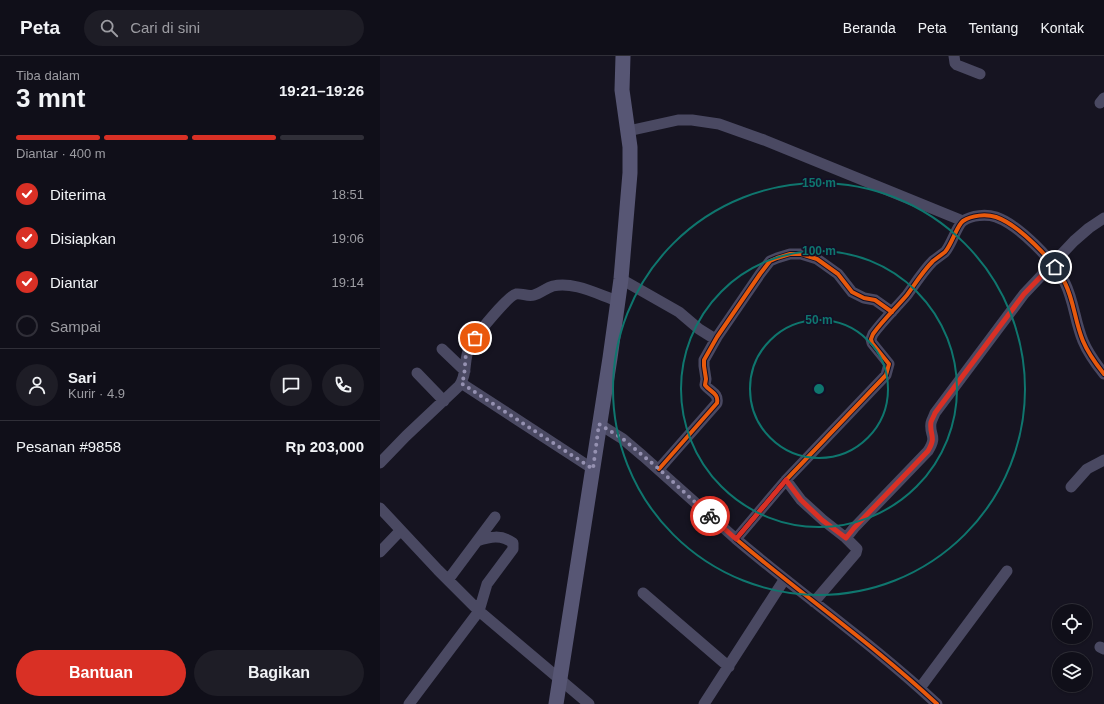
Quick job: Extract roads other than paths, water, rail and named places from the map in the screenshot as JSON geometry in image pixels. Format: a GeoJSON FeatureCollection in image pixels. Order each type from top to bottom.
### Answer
{"type":"FeatureCollection","features":[{"type":"Feature","properties":{"kind":"main road"},"geometry":{"type":"LineString","coordinates":[[556,704],[618,301],[630,190],[628,131],[622,90],[623,56]]}},
{"type":"Feature","properties":{"kind":"street"},"geometry":{"type":"LineString","coordinates":[[954,56],[954,62],[957,65],[980,74]]}},
{"type":"Feature","properties":{"kind":"street"},"geometry":{"type":"LineString","coordinates":[[628,131],[678,120],[692,120],[719,124],[764,140],[963,221]]}},
{"type":"Feature","properties":{"kind":"street"},"geometry":{"type":"LineString","coordinates":[[736,539],[786,480],[886,376],[889,364],[872,344],[871,339],[877,329],[932,262],[945,252],[963,221],[983,215],[997,218],[1017,230],[1035,245],[1060,275],[1067,289],[1083,340],[1093,359],[1104,374]]}},
{"type":"Feature","properties":{"kind":"street"},"geometry":{"type":"LineString","coordinates":[[846,538],[928,451],[934,438],[931,423],[935,413],[1024,294],[1074,241],[1104,218]]}},
{"type":"Feature","properties":{"kind":"street"},"geometry":{"type":"LineString","coordinates":[[659,469],[717,402],[718,398],[716,394],[705,385],[706,374],[704,360],[715,339],[770,261],[790,254],[801,254],[817,258],[838,274],[852,292],[864,298],[876,300],[892,312]]}},
{"type":"Feature","properties":{"kind":"street"},"geometry":{"type":"LineString","coordinates":[[620,279],[679,312],[699,329],[715,339]]}},
{"type":"Feature","properties":{"kind":"street"},"geometry":{"type":"LineString","coordinates":[[380,463],[461,383],[464,377],[466,355],[470,345],[507,301],[516,294],[532,296],[549,288],[564,285],[576,287],[618,301]]}},
{"type":"Feature","properties":{"kind":"street"},"geometry":{"type":"LineString","coordinates":[[442,349],[465,371]]}},
{"type":"Feature","properties":{"kind":"street"},"geometry":{"type":"LineString","coordinates":[[417,373],[444,401]]}},
{"type":"Feature","properties":{"kind":"street"},"geometry":{"type":"LineString","coordinates":[[461,383],[593,469]]}},
{"type":"Feature","properties":{"kind":"street"},"geometry":{"type":"LineString","coordinates":[[599,424],[623,439],[784,580],[875,649],[937,704]]}},
{"type":"Feature","properties":{"kind":"street"},"geometry":{"type":"LineString","coordinates":[[1070,487],[1086,469],[1104,460]]}},
{"type":"Feature","properties":{"kind":"street"},"geometry":{"type":"LineString","coordinates":[[786,480],[801,500],[822,520],[846,538],[857,549],[856,553],[814,602]]}},
{"type":"Feature","properties":{"kind":"street"},"geometry":{"type":"LineString","coordinates":[[380,508],[400,531],[480,611],[589,704]]}},
{"type":"Feature","properties":{"kind":"street"},"geometry":{"type":"LineString","coordinates":[[448,580],[495,517]]}},
{"type":"Feature","properties":{"kind":"street"},"geometry":{"type":"LineString","coordinates":[[380,552],[400,531]]}},
{"type":"Feature","properties":{"kind":"street"},"geometry":{"type":"LineString","coordinates":[[409,704],[480,611],[487,584],[513,549],[513,543],[504,537],[490,537],[477,541]]}},
{"type":"Feature","properties":{"kind":"street"},"geometry":{"type":"LineString","coordinates":[[920,688],[1007,571]]}},
{"type":"Feature","properties":{"kind":"street"},"geometry":{"type":"LineString","coordinates":[[704,704],[784,580]]}},
{"type":"Feature","properties":{"kind":"street"},"geometry":{"type":"LineString","coordinates":[[643,593],[729,667]]}}]}
